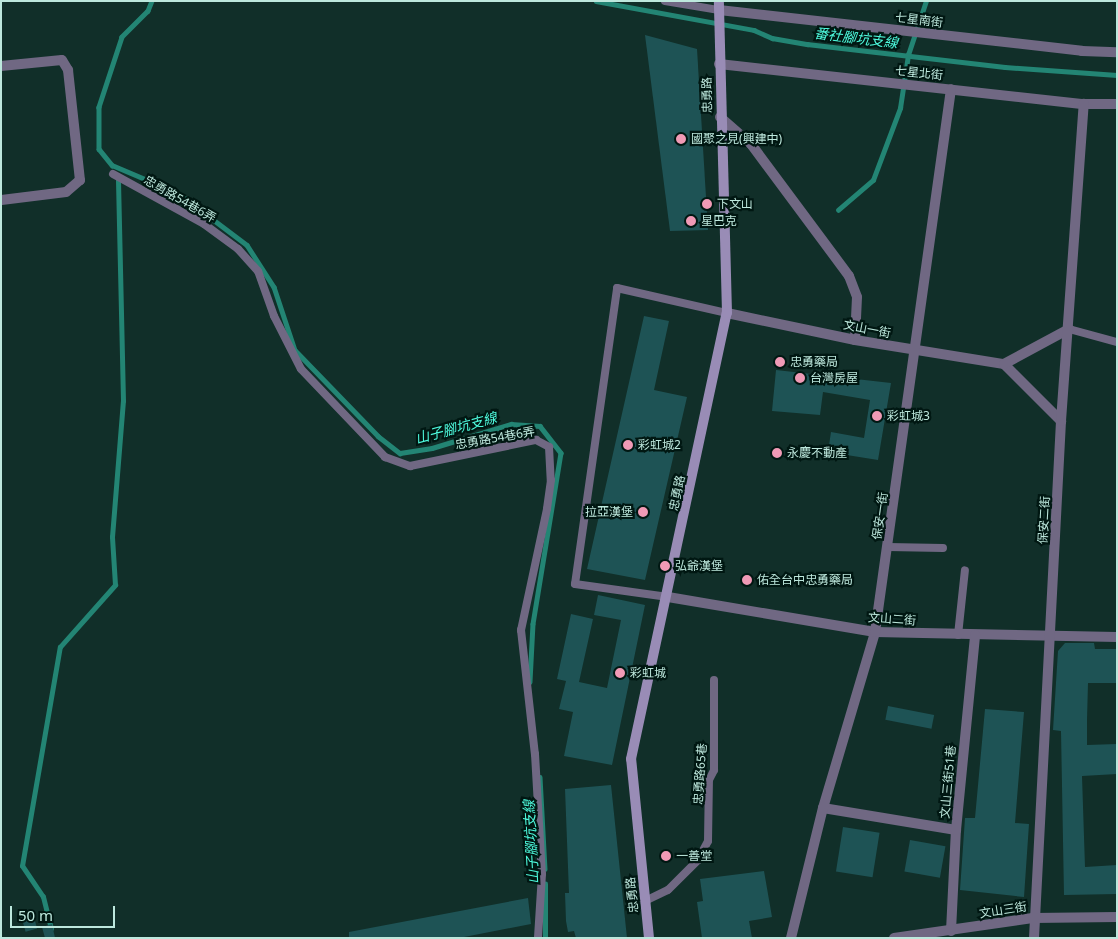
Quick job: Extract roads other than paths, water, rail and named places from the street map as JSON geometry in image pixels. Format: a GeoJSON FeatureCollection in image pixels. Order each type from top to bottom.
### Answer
{"type":"FeatureCollection","features":[{"type":"Feature","properties":{"kind":"main road","name":"忠勇路"},"geometry":{"type":"LineString","coordinates":[[649,938],[631,759],[668,597],[727,313],[718,50],[719,10]]}},
{"type":"Feature","properties":{"kind":"street","name":"七星南街"},"geometry":{"type":"LineString","coordinates":[[719,10],[1064,49],[1117,52]]}},
{"type":"Feature","properties":{"kind":"street"},"geometry":{"type":"LineString","coordinates":[[1,66],[62,60],[68,70],[80,180],[66,192],[1,200]]}},
{"type":"Feature","properties":{"kind":"street","name":"七星北街"},"geometry":{"type":"LineString","coordinates":[[719,64],[1084,104],[1117,104]]}},
{"type":"Feature","properties":{"kind":"street","name":"保安一街"},"geometry":{"type":"LineString","coordinates":[[791,938],[823,808],[875,632],[916,350],[951,89]]}},
{"type":"Feature","properties":{"kind":"street","name":"保安二街"},"geometry":{"type":"LineString","coordinates":[[1034,938],[1033,918],[1051,636],[1061,421],[1084,104]]}},
{"type":"Feature","properties":{"kind":"street"},"geometry":{"type":"LineString","coordinates":[[720,117],[751,144],[849,276],[857,297],[855,340]]}},
{"type":"Feature","properties":{"kind":"street","name":"文山一街"},"geometry":{"type":"LineString","coordinates":[[727,313],[855,340],[1004,364]]}},
{"type":"Feature","properties":{"kind":"street"},"geometry":{"type":"LineString","coordinates":[[1061,421],[1004,364],[1069,329]]}},
{"type":"Feature","properties":{"kind":"street","name":"文山二街"},"geometry":{"type":"LineString","coordinates":[[668,597],[875,632],[1117,637]]}},
{"type":"Feature","properties":{"kind":"street","name":"文山三街51巷"},"geometry":{"type":"LineString","coordinates":[[951,931],[956,830],[975,635]]}},
{"type":"Feature","properties":{"kind":"street"},"geometry":{"type":"LineString","coordinates":[[823,808],[956,830]]}},
{"type":"Feature","properties":{"kind":"street","name":"文山三街"},"geometry":{"type":"LineString","coordinates":[[894,938],[1033,918],[1117,917]]}},
{"type":"Feature","properties":{"kind":"lane"},"geometry":{"type":"LineString","coordinates":[[665,1],[719,10]]}},
{"type":"Feature","properties":{"kind":"lane","name":"忠勇路54巷6弄"},"geometry":{"type":"LineString","coordinates":[[113,174],[204,224],[238,249],[258,271],[274,316],[301,369],[385,457],[410,466],[536,440],[549,447],[551,480],[547,509],[521,630],[535,754],[542,865],[543,904],[538,938]]}},
{"type":"Feature","properties":{"kind":"lane"},"geometry":{"type":"LineString","coordinates":[[668,597],[575,584],[617,288],[727,313]]}},
{"type":"Feature","properties":{"kind":"lane"},"geometry":{"type":"LineString","coordinates":[[1069,329],[1117,342]]}},
{"type":"Feature","properties":{"kind":"lane"},"geometry":{"type":"LineString","coordinates":[[888,547],[943,548]]}},
{"type":"Feature","properties":{"kind":"lane"},"geometry":{"type":"LineString","coordinates":[[958,635],[966,570]]}},
{"type":"Feature","properties":{"kind":"lane","name":"忠勇路65巷"},"geometry":{"type":"LineString","coordinates":[[645,901],[668,890],[698,860],[708,841],[709,780],[714,770],[714,680]]}},
{"type":"Feature","properties":{"kind":"waterway","name":"山子腳坑支線"},"geometry":{"type":"LineString","coordinates":[[152,1],[148,11],[122,37],[99,107],[99,149],[112,165],[178,193],[247,245],[274,287],[295,350],[378,436],[400,453],[432,448],[511,424],[540,426],[561,453],[533,624],[530,682]]}},
{"type":"Feature","properties":{"kind":"waterway","name":"番社腳坑支線"},"geometry":{"type":"LineString","coordinates":[[596,1],[754,30],[772,38],[807,44],[1005,67],[1117,75]]}},
{"type":"Feature","properties":{"kind":"waterway"},"geometry":{"type":"LineString","coordinates":[[838,210],[873,180],[900,108],[908,55],[926,1]]}},
{"type":"Feature","properties":{"kind":"waterway"},"geometry":{"type":"LineString","coordinates":[[51,929],[43,897],[22,866],[60,647],[115,585],[112,537],[123,401],[118,176]]}},
{"type":"Feature","properties":{"kind":"waterway","name":"山子腳坑支線"},"geometry":{"type":"LineString","coordinates":[[540,777],[545,869]]}},
{"type":"Feature","properties":{"kind":"waterway","name":"山子腳坑支線"},"geometry":{"type":"LineString","coordinates":[[545,884],[545,938]]}},
{"type":"Feature","properties":{"kind":"place","name":"國聚之見(興建中)"},"geometry":{"type":"Point","coordinates":[681,139]}},
{"type":"Feature","properties":{"kind":"place","name":"下文山"},"geometry":{"type":"Point","coordinates":[707,204]}},
{"type":"Feature","properties":{"kind":"place","name":"星巴克"},"geometry":{"type":"Point","coordinates":[691,221]}},
{"type":"Feature","properties":{"kind":"place","name":"忠勇藥局"},"geometry":{"type":"Point","coordinates":[780,362]}},
{"type":"Feature","properties":{"kind":"place","name":"台灣房屋"},"geometry":{"type":"Point","coordinates":[800,378]}},
{"type":"Feature","properties":{"kind":"place","name":"彩虹城3"},"geometry":{"type":"Point","coordinates":[877,416]}},
{"type":"Feature","properties":{"kind":"place","name":"彩虹城2"},"geometry":{"type":"Point","coordinates":[628,445]}},
{"type":"Feature","properties":{"kind":"place","name":"永慶不動產"},"geometry":{"type":"Point","coordinates":[777,453]}},
{"type":"Feature","properties":{"kind":"place","name":"拉亞漢堡"},"geometry":{"type":"Point","coordinates":[643,512]}},
{"type":"Feature","properties":{"kind":"place","name":"弘爺漢堡"},"geometry":{"type":"Point","coordinates":[665,566]}},
{"type":"Feature","properties":{"kind":"place","name":"佑全台中忠勇藥局"},"geometry":{"type":"Point","coordinates":[747,580]}},
{"type":"Feature","properties":{"kind":"place","name":"彩虹城"},"geometry":{"type":"Point","coordinates":[620,673]}},
{"type":"Feature","properties":{"kind":"place","name":"一善堂"},"geometry":{"type":"Point","coordinates":[666,856]}}]}
